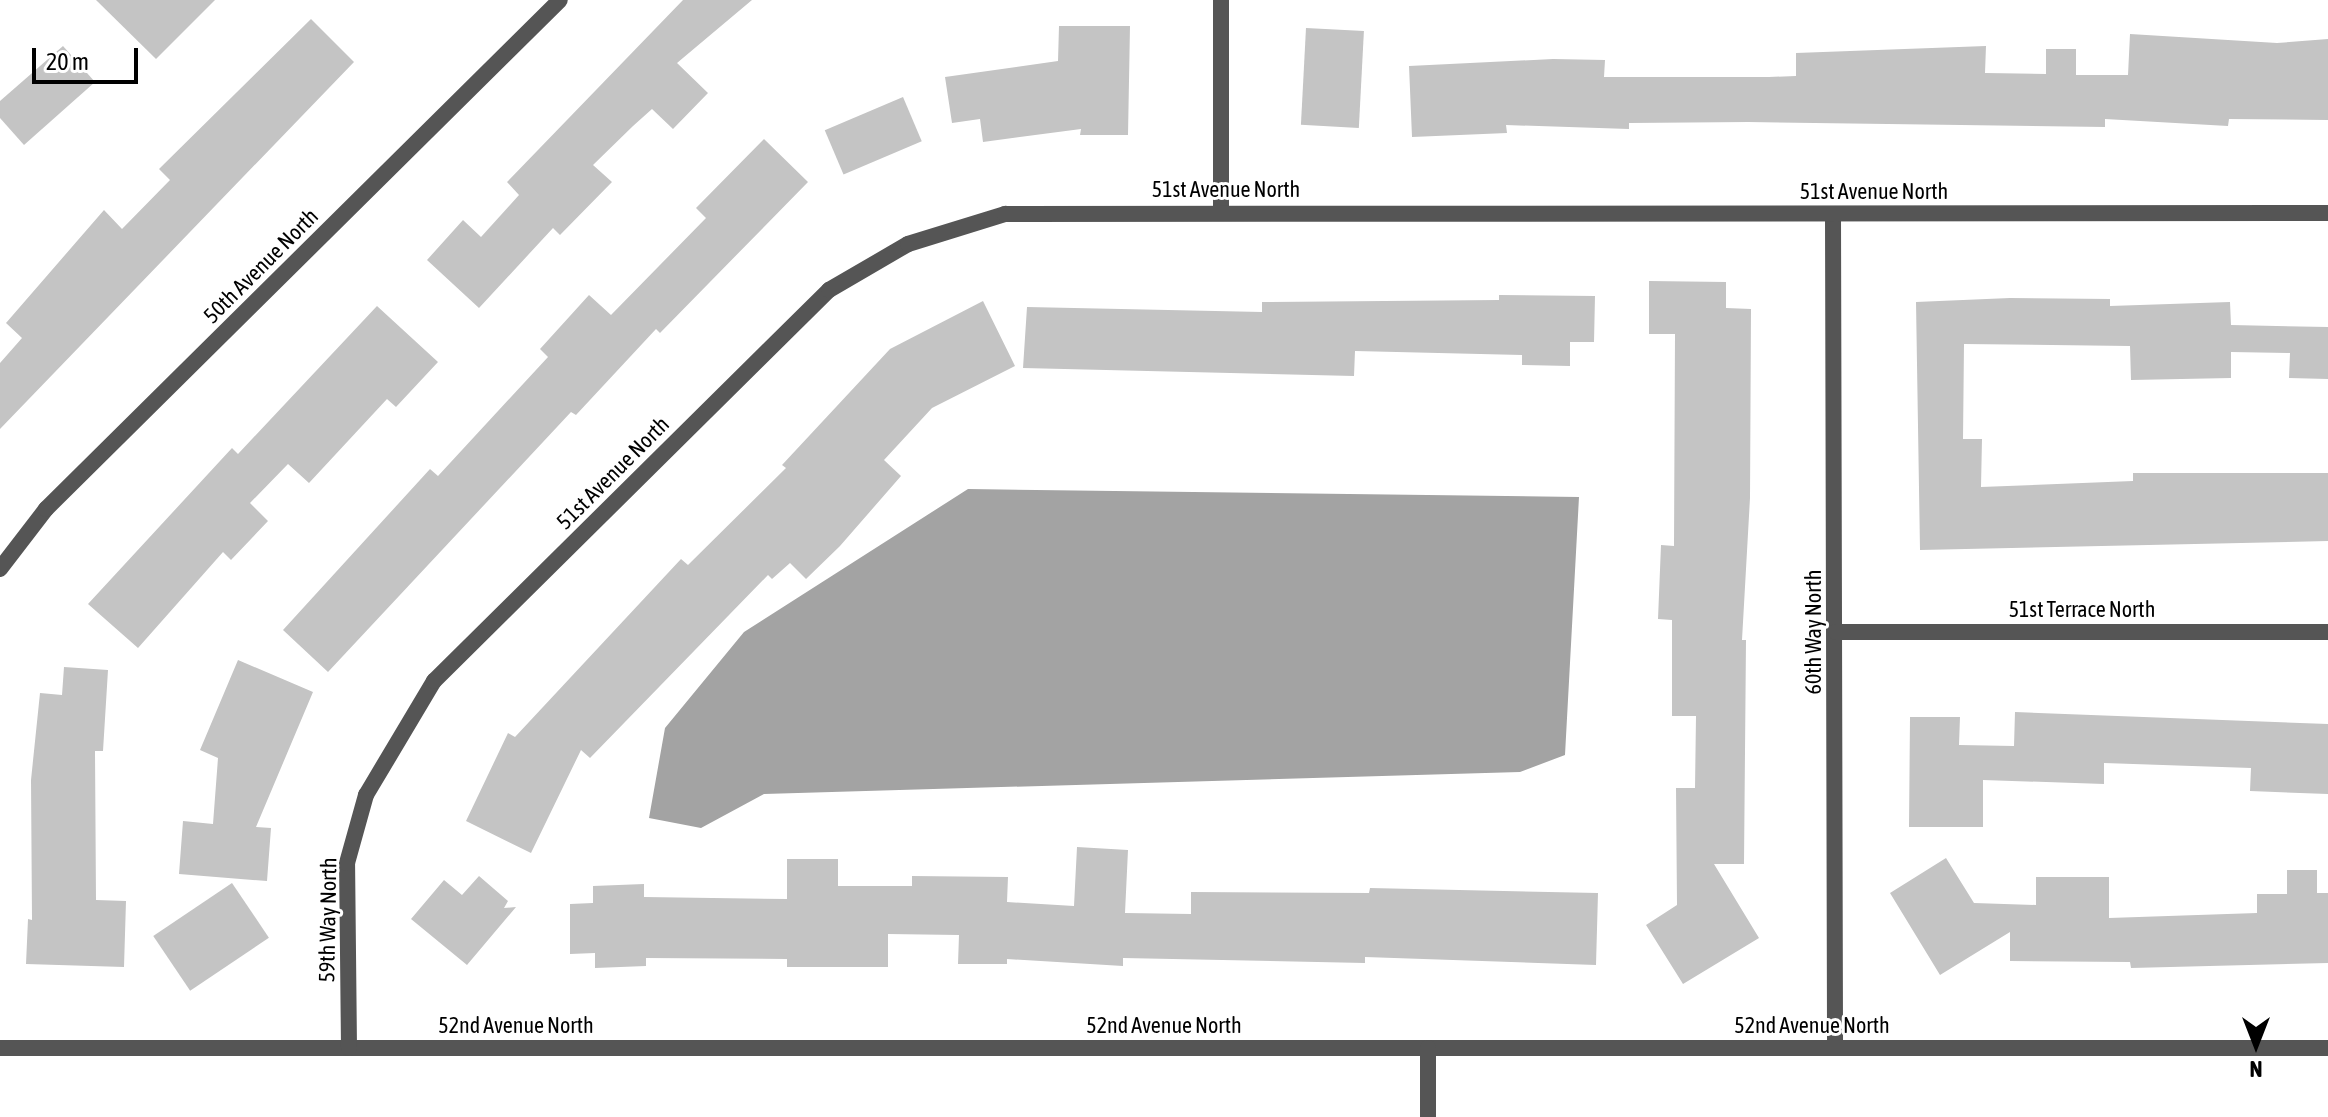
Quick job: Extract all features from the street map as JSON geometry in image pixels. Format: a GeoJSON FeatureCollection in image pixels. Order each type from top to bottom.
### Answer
{"type":"FeatureCollection","features":[{"type":"Feature","properties":{"kind":"street","name":"50th Avenue North"},"geometry":{"type":"LineString","coordinates":[[0,569],[46,509],[560,0]]}},
{"type":"Feature","properties":{"kind":"street"},"geometry":{"type":"LineString","coordinates":[[1221,0],[1221,211]]}},
{"type":"Feature","properties":{"kind":"street","name":"51st Avenue North"},"geometry":{"type":"LineString","coordinates":[[366,795],[434,681],[829,290],[908,244],[1005,214],[1221,211],[1833,215],[2328,213]]}},
{"type":"Feature","properties":{"kind":"street","name":"60th Way North"},"geometry":{"type":"LineString","coordinates":[[1833,215],[1835,1048]]}},
{"type":"Feature","properties":{"kind":"street","name":"51st Terrace North"},"geometry":{"type":"LineString","coordinates":[[1836,632],[2328,632]]}},
{"type":"Feature","properties":{"kind":"street","name":"59th Way North"},"geometry":{"type":"LineString","coordinates":[[349,1048],[347,863],[366,795]]}},
{"type":"Feature","properties":{"kind":"street","name":"52nd Avenue North"},"geometry":{"type":"LineString","coordinates":[[0,1048],[2328,1048]]}},
{"type":"Feature","properties":{"kind":"street"},"geometry":{"type":"LineString","coordinates":[[1428,1048],[1428,1117]]}},
{"type":"Feature","properties":{"kind":"shaded area"},"geometry":{"type":"Polygon","coordinates":[[[968,489],[1579,497],[1565,755],[1520,772],[764,794],[701,828],[649,818],[665,728],[744,632],[968,489]]]}},
{"type":"Feature","properties":{"kind":"building"},"geometry":{"type":"Polygon","coordinates":[[[96,0],[215,0],[156,59],[96,0]]]}},
{"type":"Feature","properties":{"kind":"building"},"geometry":{"type":"Polygon","coordinates":[[[683,0],[752,0],[677,63],[708,93],[673,129],[652,109],[633,126],[593,165],[612,182],[560,235],[553,228],[479,308],[427,260],[463,220],[481,237],[519,195],[507,182],[683,0]]]}},
{"type":"Feature","properties":{"kind":"building"},"geometry":{"type":"Polygon","coordinates":[[[311,19],[354,62],[0,429],[0,363],[22,338],[6,323],[104,210],[122,229],[170,180],[159,169],[311,19]]]}},
{"type":"Feature","properties":{"kind":"building"},"geometry":{"type":"Polygon","coordinates":[[[1059,26],[1130,26],[1128,135],[1080,135],[1081,129],[983,142],[980,119],[952,123],[945,77],[1058,61],[1059,26]]]}},
{"type":"Feature","properties":{"kind":"building"},"geometry":{"type":"Polygon","coordinates":[[[1306,28],[1364,31],[1359,128],[1301,125],[1306,28]]]}},
{"type":"Feature","properties":{"kind":"building"},"geometry":{"type":"Polygon","coordinates":[[[2130,34],[2277,43],[2328,39],[2328,120],[2229,119],[2228,126],[2105,119],[2105,127],[1748,122],[1629,123],[1629,129],[1506,125],[1507,133],[1412,137],[1409,66],[1553,59],[1605,60],[1604,77],[1769,77],[1796,76],[1796,53],[1986,46],[1985,73],[2046,74],[2046,49],[2076,49],[2076,75],[2128,75],[2130,34]]]}},
{"type":"Feature","properties":{"kind":"building"},"geometry":{"type":"Polygon","coordinates":[[[63,46],[95,82],[24,145],[0,118],[0,101],[63,46]]]}},
{"type":"Feature","properties":{"kind":"building"},"geometry":{"type":"Polygon","coordinates":[[[903,97],[922,141],[844,174],[825,130],[903,97]]]}},
{"type":"Feature","properties":{"kind":"building"},"geometry":{"type":"Polygon","coordinates":[[[764,139],[808,182],[660,333],[656,329],[576,415],[571,412],[328,672],[283,630],[430,469],[438,476],[548,357],[540,349],[589,295],[611,315],[706,218],[696,208],[764,139]]]}},
{"type":"Feature","properties":{"kind":"building"},"geometry":{"type":"Polygon","coordinates":[[[1649,281],[1726,282],[1726,308],[1751,309],[1750,498],[1742,640],[1746,640],[1744,864],[1714,864],[1759,938],[1683,984],[1646,925],[1677,905],[1676,788],[1695,788],[1696,716],[1672,716],[1672,620],[1658,619],[1661,545],[1674,546],[1675,334],[1649,334],[1649,281]]]}},
{"type":"Feature","properties":{"kind":"building"},"geometry":{"type":"Polygon","coordinates":[[[1499,295],[1595,296],[1594,342],[1570,342],[1570,366],[1522,365],[1522,355],[1355,351],[1354,376],[1023,368],[1027,307],[1262,312],[1262,302],[1499,300],[1499,295]]]}},
{"type":"Feature","properties":{"kind":"building"},"geometry":{"type":"Polygon","coordinates":[[[2010,298],[2110,299],[2110,306],[2230,302],[2231,325],[2328,327],[2328,379],[2289,378],[2290,353],[2231,352],[2231,378],[2131,380],[2130,346],[1964,344],[1963,439],[1982,439],[1981,487],[2133,481],[2133,473],[2328,473],[2328,541],[1920,550],[1916,302],[2010,298]]]}},
{"type":"Feature","properties":{"kind":"building"},"geometry":{"type":"Polygon","coordinates":[[[983,301],[1015,366],[932,408],[884,460],[901,476],[840,546],[806,579],[790,563],[772,579],[768,575],[590,758],[581,750],[531,853],[466,821],[508,733],[515,737],[681,559],[688,565],[786,468],[782,465],[890,349],[983,301]]]}},
{"type":"Feature","properties":{"kind":"building"},"geometry":{"type":"Polygon","coordinates":[[[377,306],[438,362],[396,407],[387,399],[309,483],[288,464],[250,503],[268,521],[231,560],[223,552],[138,648],[88,604],[232,448],[238,454],[377,306]]]}},
{"type":"Feature","properties":{"kind":"building"},"geometry":{"type":"Polygon","coordinates":[[[238,660],[313,692],[256,827],[271,828],[267,881],[179,874],[183,821],[213,824],[218,758],[200,750],[238,660]]]}},
{"type":"Feature","properties":{"kind":"building"},"geometry":{"type":"Polygon","coordinates":[[[64,667],[108,670],[103,751],[95,751],[96,900],[126,901],[124,967],[26,964],[28,919],[32,920],[31,780],[40,693],[62,695],[64,667]]]}},
{"type":"Feature","properties":{"kind":"building"},"geometry":{"type":"Polygon","coordinates":[[[2015,712],[2328,724],[2328,794],[2250,791],[2251,768],[2104,763],[2104,784],[1983,780],[1983,827],[1909,827],[1910,717],[1960,717],[1959,745],[2014,746],[2015,712]]]}},
{"type":"Feature","properties":{"kind":"building"},"geometry":{"type":"Polygon","coordinates":[[[1077,847],[1128,850],[1125,913],[1191,914],[1191,892],[1369,893],[1370,888],[1598,893],[1596,965],[1365,957],[1365,963],[1123,958],[1123,966],[1007,959],[1007,964],[958,964],[959,935],[888,934],[888,967],[787,967],[787,959],[646,958],[646,966],[595,968],[595,953],[570,954],[570,904],[593,903],[593,886],[644,884],[644,897],[787,899],[787,859],[838,859],[838,886],[912,886],[912,876],[1008,877],[1007,902],[1074,906],[1077,847]]]}},
{"type":"Feature","properties":{"kind":"building"},"geometry":{"type":"Polygon","coordinates":[[[1946,858],[1974,903],[2036,905],[2036,877],[2109,877],[2109,918],[2257,913],[2257,894],[2287,894],[2287,870],[2317,870],[2317,893],[2328,893],[2328,963],[2131,968],[2130,962],[2010,961],[2010,932],[1940,975],[1890,893],[1946,858]]]}},
{"type":"Feature","properties":{"kind":"building"},"geometry":{"type":"Polygon","coordinates":[[[479,876],[508,901],[504,908],[516,907],[467,965],[411,919],[444,880],[462,895],[479,876]]]}},
{"type":"Feature","properties":{"kind":"building"},"geometry":{"type":"Polygon","coordinates":[[[232,883],[269,938],[190,991],[153,936],[232,883]]]}}]}
